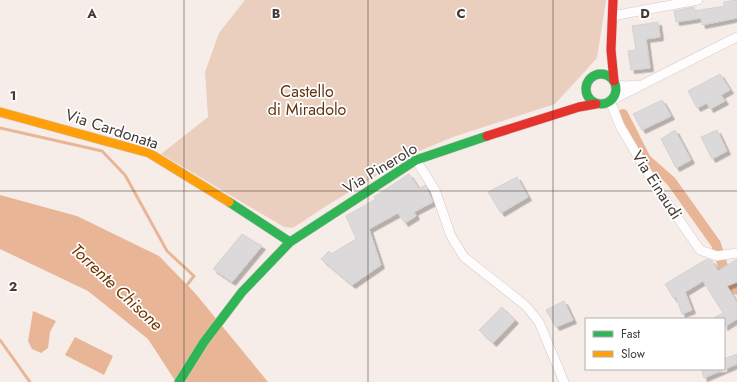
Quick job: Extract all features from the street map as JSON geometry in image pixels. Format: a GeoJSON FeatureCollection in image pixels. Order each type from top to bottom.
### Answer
{"type":"FeatureCollection","features":[{"type":"Feature","properties":{"kind":"street"},"geometry":{"type":"LineString","coordinates":[[611,101],[616,93],[611,50],[613,0]]}},
{"type":"Feature","properties":{"kind":"street"},"geometry":{"type":"LineString","coordinates":[[612,16],[698,0]]}},
{"type":"Feature","properties":{"kind":"street"},"geometry":{"type":"LineString","coordinates":[[611,50],[598,74],[593,76],[587,84],[586,94],[588,98],[596,104],[604,104],[629,93],[639,85],[737,37]]}},
{"type":"Feature","properties":{"kind":"street"},"geometry":{"type":"LineString","coordinates":[[598,74],[607,76],[614,83],[626,86],[639,85]]}},
{"type":"Feature","properties":{"kind":"street","name":"Via Pinerolo"},"geometry":{"type":"LineString","coordinates":[[558,114],[578,97],[587,84]]}},
{"type":"Feature","properties":{"kind":"street","name":"Via Einaudi"},"geometry":{"type":"LineString","coordinates":[[611,101],[620,126],[653,182],[700,250],[722,256],[737,253]]}},
{"type":"Feature","properties":{"kind":"street","name":"Via Pinerolo"},"geometry":{"type":"LineString","coordinates":[[179,382],[204,342],[242,292],[265,266],[290,242],[416,160],[558,114],[596,104]]}},
{"type":"Feature","properties":{"kind":"street","name":"Via Cardonata"},"geometry":{"type":"LineString","coordinates":[[0,112],[149,153],[262,222],[290,242]]}},
{"type":"Feature","properties":{"kind":"street"},"geometry":{"type":"LineString","coordinates":[[416,160],[435,190],[451,236],[464,258],[526,306],[539,322],[564,382]]}},
{"type":"Feature","properties":{"kind":"green space","name":"Castello di Miradolo"},"geometry":{"type":"Polygon","coordinates":[[[245,0],[606,0],[597,58],[555,104],[453,137],[410,155],[293,228],[284,227],[161,154],[208,117],[205,72],[219,33],[245,0]]]}},
{"type":"Feature","properties":{"kind":"water","name":"Torrente Chisone"},"geometry":{"type":"Polygon","coordinates":[[[0,195],[77,216],[159,256],[195,293],[268,382],[176,382],[148,339],[88,291],[0,249],[0,195]]]}},
{"type":"Feature","properties":{"kind":"water"},"geometry":{"type":"Polygon","coordinates":[[[33,311],[56,321],[50,332],[48,348],[41,353],[32,349],[28,341],[33,311]]]}},
{"type":"Feature","properties":{"kind":"water"},"geometry":{"type":"Polygon","coordinates":[[[75,337],[113,356],[104,375],[65,355],[75,337]]]}},
{"type":"Feature","properties":{"kind":"building"},"geometry":{"type":"Polygon","coordinates":[[[737,0],[737,18],[702,25],[701,18],[676,22],[674,11],[694,7],[695,11],[724,6],[724,2],[737,0]]]}},
{"type":"Feature","properties":{"kind":"building"},"geometry":{"type":"Polygon","coordinates":[[[658,22],[660,37],[646,39],[650,68],[631,70],[628,51],[636,50],[632,26],[658,22]]]}},
{"type":"Feature","properties":{"kind":"building"},"geometry":{"type":"Polygon","coordinates":[[[720,74],[730,90],[721,95],[725,101],[710,109],[707,103],[697,108],[688,91],[720,74]]]}},
{"type":"Feature","properties":{"kind":"building"},"geometry":{"type":"Polygon","coordinates":[[[662,100],[671,116],[642,130],[633,114],[662,100]]]}},
{"type":"Feature","properties":{"kind":"building"},"geometry":{"type":"Polygon","coordinates":[[[675,130],[691,160],[676,168],[661,139],[675,130]]]}},
{"type":"Feature","properties":{"kind":"building"},"geometry":{"type":"Polygon","coordinates":[[[717,130],[727,151],[712,159],[701,137],[717,130]]]}},
{"type":"Feature","properties":{"kind":"building"},"geometry":{"type":"Polygon","coordinates":[[[409,174],[419,189],[425,185],[433,202],[414,212],[416,216],[405,223],[398,213],[369,229],[381,265],[352,285],[321,259],[329,251],[331,254],[356,239],[346,216],[376,199],[374,197],[409,174]]]}},
{"type":"Feature","properties":{"kind":"building"},"geometry":{"type":"Polygon","coordinates":[[[517,177],[528,197],[501,213],[488,192],[517,177]]]}},
{"type":"Feature","properties":{"kind":"building"},"geometry":{"type":"Polygon","coordinates":[[[242,234],[262,246],[232,282],[213,269],[242,234]]]}},
{"type":"Feature","properties":{"kind":"building"},"geometry":{"type":"Polygon","coordinates":[[[707,259],[712,261],[718,271],[737,259],[737,282],[727,286],[737,303],[737,319],[725,326],[725,318],[714,318],[723,313],[703,281],[685,292],[692,310],[682,314],[676,297],[674,299],[665,284],[707,259]]]}},
{"type":"Feature","properties":{"kind":"building"},"geometry":{"type":"Polygon","coordinates":[[[564,301],[573,320],[556,327],[546,310],[564,301]]]}},
{"type":"Feature","properties":{"kind":"building"},"geometry":{"type":"Polygon","coordinates":[[[502,307],[515,320],[493,343],[479,330],[502,307]]]}},
{"type":"Feature","properties":{"kind":"building"},"geometry":{"type":"Polygon","coordinates":[[[737,354],[737,364],[725,369],[725,359],[737,354]]]}},
{"type":"Feature","properties":{"kind":"building"},"geometry":{"type":"Polygon","coordinates":[[[701,370],[723,370],[704,378],[701,370]]]}},
{"type":"Feature","properties":{"kind":"waterway"},"geometry":{"type":"LineString","coordinates":[[623,114],[646,159],[671,181],[716,244],[727,279],[737,290]]}},
{"type":"Feature","properties":{"kind":"waterway"},"geometry":{"type":"LineString","coordinates":[[0,128],[102,151],[125,175],[167,251],[194,276],[187,285]]}},
{"type":"Feature","properties":{"kind":"waterway"},"geometry":{"type":"LineString","coordinates":[[0,340],[30,382]]}},
{"type":"Feature","properties":{"kind":"traffic: fast"},"geometry":{"type":"LineString","coordinates":[[601,74],[612,78],[616,89],[612,100],[601,104],[590,100],[586,89],[590,78],[601,74]]}},
{"type":"Feature","properties":{"kind":"traffic: fast"},"geometry":{"type":"LineString","coordinates":[[179,382],[204,342],[242,292],[290,242],[416,160],[487,136]]}},
{"type":"Feature","properties":{"kind":"traffic: fast"},"geometry":{"type":"LineString","coordinates":[[229,202],[290,242]]}},
{"type":"Feature","properties":{"kind":"traffic: slow"},"geometry":{"type":"LineString","coordinates":[[0,112],[149,153],[229,202]]}},
{"type":"Feature","properties":{"kind":"traffic: jam"},"geometry":{"type":"LineString","coordinates":[[613,0],[611,50],[614,81]]}},
{"type":"Feature","properties":{"kind":"traffic: jam"},"geometry":{"type":"LineString","coordinates":[[487,136],[579,107],[596,104]]}}]}
